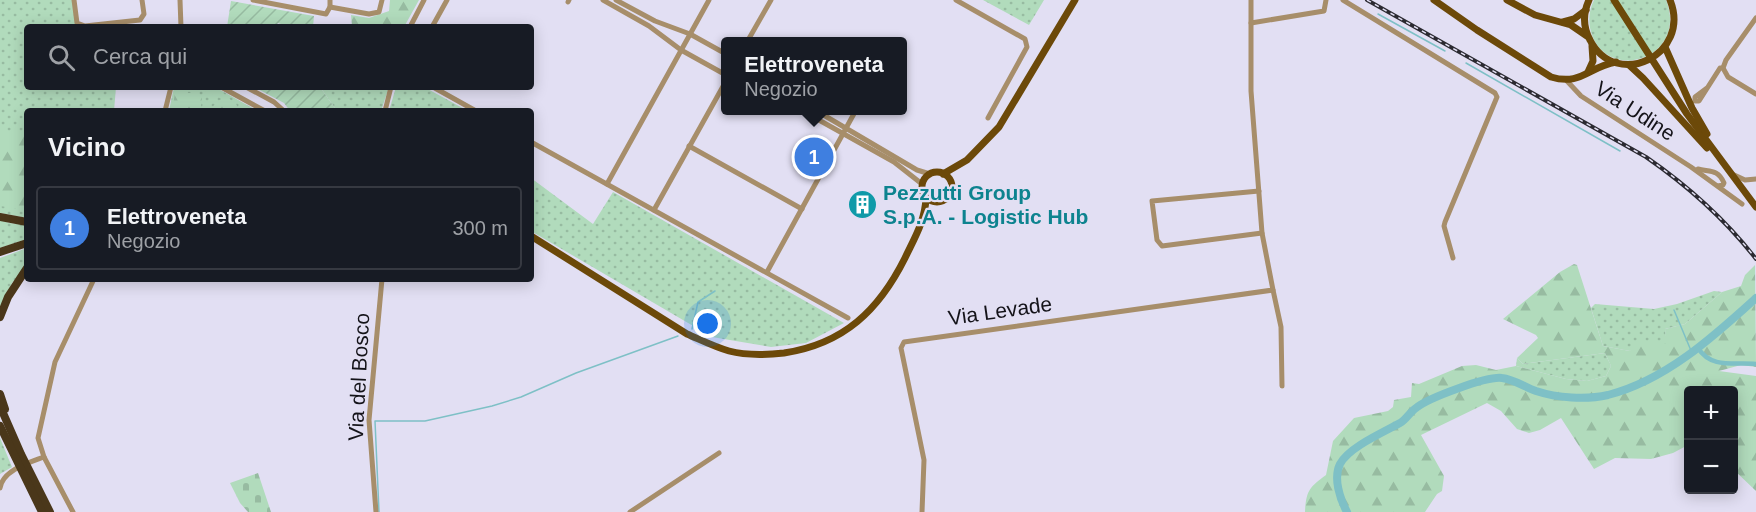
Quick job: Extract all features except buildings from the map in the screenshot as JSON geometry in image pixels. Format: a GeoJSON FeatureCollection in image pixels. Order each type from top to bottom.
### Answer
{"type":"FeatureCollection","features":[{"type":"Feature","properties":{"kind":"highway"},"geometry":{"type":"LineString","coordinates":[[0,217],[24,221]]}},
{"type":"Feature","properties":{"kind":"highway"},"geometry":{"type":"LineString","coordinates":[[0,252],[24,244]]}},
{"type":"Feature","properties":{"kind":"highway"},"geometry":{"type":"LineString","coordinates":[[0,317],[8,297],[24,273]]}},
{"type":"Feature","properties":{"kind":"highway"},"geometry":{"type":"LineString","coordinates":[[0,394],[10,440]]}},
{"type":"Feature","properties":{"kind":"highway"},"geometry":{"type":"LineString","coordinates":[[0,406],[10,440],[42,512]]}},
{"type":"Feature","properties":{"kind":"highway"},"geometry":{"type":"LineString","coordinates":[[0,428],[10,440]]}},
{"type":"Feature","properties":{"kind":"highway"},"geometry":{"type":"LineString","coordinates":[[18,457],[50,512]]}},
{"type":"Feature","properties":{"kind":"main road"},"geometry":{"type":"LineString","coordinates":[[943,174],[967,159],[1004,120],[1075,0]]}},
{"type":"Feature","properties":{"kind":"main road","name":"Via Udine"},"geometry":{"type":"LineString","coordinates":[[1434,0],[1551,77],[1567,81],[1616,62]]}},
{"type":"Feature","properties":{"kind":"main road"},"geometry":{"type":"LineString","coordinates":[[1507,0],[1528,12],[1563,22],[1587,36]]}},
{"type":"Feature","properties":{"kind":"main road"},"geometry":{"type":"LineString","coordinates":[[1614,0],[1687,114],[1756,207]]}},
{"type":"Feature","properties":{"kind":"main road"},"geometry":{"type":"LineString","coordinates":[[1588,3],[1585,23],[1587,36],[1592,45],[1602,56],[1629,64],[1649,60],[1665,47],[1674,24],[1670,0]]}},
{"type":"Feature","properties":{"kind":"main road"},"geometry":{"type":"LineString","coordinates":[[1563,22],[1574,19],[1588,3]]}},
{"type":"Feature","properties":{"kind":"main road","name":"Via Udine"},"geometry":{"type":"LineString","coordinates":[[1588,72],[1593,61],[1592,45]]}},
{"type":"Feature","properties":{"kind":"main road"},"geometry":{"type":"LineString","coordinates":[[1665,47],[1692,108],[1729,172]]}},
{"type":"Feature","properties":{"kind":"main road"},"geometry":{"type":"LineString","coordinates":[[1629,64],[1729,172]]}},
{"type":"Feature","properties":{"kind":"main road"},"geometry":{"type":"LineString","coordinates":[[951,183],[943,174],[937,172],[930,174],[924,178],[922,192],[926,198],[936,202],[944,200],[950,194],[951,183],[967,159]]}},
{"type":"Feature","properties":{"kind":"main road"},"geometry":{"type":"LineString","coordinates":[[924,219],[926,198]]}},
{"type":"Feature","properties":{"kind":"main road"},"geometry":{"type":"LineString","coordinates":[[534,238],[710,345],[730,351],[768,355],[825,342],[856,324],[887,290],[924,219],[936,202]]}},
{"type":"Feature","properties":{"kind":"street"},"geometry":{"type":"LineString","coordinates":[[74,0],[76,20],[80,24]]}},
{"type":"Feature","properties":{"kind":"street"},"geometry":{"type":"LineString","coordinates":[[101,24],[140,20],[144,14],[142,0]]}},
{"type":"Feature","properties":{"kind":"street"},"geometry":{"type":"LineString","coordinates":[[180,0],[181,24]]}},
{"type":"Feature","properties":{"kind":"street"},"geometry":{"type":"LineString","coordinates":[[252,0],[321,14],[326,14],[330,7],[330,0]]}},
{"type":"Feature","properties":{"kind":"street"},"geometry":{"type":"LineString","coordinates":[[330,7],[369,14],[379,12],[382,0]]}},
{"type":"Feature","properties":{"kind":"street"},"geometry":{"type":"LineString","coordinates":[[412,24],[424,0]]}},
{"type":"Feature","properties":{"kind":"street"},"geometry":{"type":"LineString","coordinates":[[434,24],[447,0]]}},
{"type":"Feature","properties":{"kind":"street"},"geometry":{"type":"LineString","coordinates":[[603,0],[649,26],[681,50],[721,72]]}},
{"type":"Feature","properties":{"kind":"street"},"geometry":{"type":"LineString","coordinates":[[616,0],[655,21],[690,34],[721,51]]}},
{"type":"Feature","properties":{"kind":"street"},"geometry":{"type":"LineString","coordinates":[[607,184],[709,0]]}},
{"type":"Feature","properties":{"kind":"street"},"geometry":{"type":"LineString","coordinates":[[750,37],[771,0]]}},
{"type":"Feature","properties":{"kind":"street"},"geometry":{"type":"LineString","coordinates":[[956,0],[1025,39],[1028,47],[988,118]]}},
{"type":"Feature","properties":{"kind":"street"},"geometry":{"type":"LineString","coordinates":[[1251,0],[1251,91],[1262,233],[1281,327],[1282,386]]}},
{"type":"Feature","properties":{"kind":"street"},"geometry":{"type":"LineString","coordinates":[[1251,22],[1324,11],[1326,0]]}},
{"type":"Feature","properties":{"kind":"street"},"geometry":{"type":"LineString","coordinates":[[1343,0],[1495,93],[1497,97],[1445,222],[1444,226],[1453,258]]}},
{"type":"Feature","properties":{"kind":"street"},"geometry":{"type":"LineString","coordinates":[[1707,88],[1756,18]]}},
{"type":"Feature","properties":{"kind":"street"},"geometry":{"type":"LineString","coordinates":[[1723,68],[1728,77],[1756,94]]}},
{"type":"Feature","properties":{"kind":"street","name":"Via Udine"},"geometry":{"type":"LineString","coordinates":[[1575,90],[1578,78]]}},
{"type":"Feature","properties":{"kind":"street","name":"Via Udine"},"geometry":{"type":"LineString","coordinates":[[1567,81],[1581,96],[1742,204]]}},
{"type":"Feature","properties":{"kind":"street"},"geometry":{"type":"LineString","coordinates":[[166,108],[170,90]]}},
{"type":"Feature","properties":{"kind":"street"},"geometry":{"type":"LineString","coordinates":[[226,90],[260,108]]}},
{"type":"Feature","properties":{"kind":"street"},"geometry":{"type":"LineString","coordinates":[[252,90],[281,108]]}},
{"type":"Feature","properties":{"kind":"street"},"geometry":{"type":"LineString","coordinates":[[386,108],[390,90]]}},
{"type":"Feature","properties":{"kind":"street"},"geometry":{"type":"LineString","coordinates":[[438,90],[471,108]]}},
{"type":"Feature","properties":{"kind":"street"},"geometry":{"type":"LineString","coordinates":[[654,210],[721,90]]}},
{"type":"Feature","properties":{"kind":"street"},"geometry":{"type":"LineString","coordinates":[[808,115],[894,162],[922,184]]}},
{"type":"Feature","properties":{"kind":"street"},"geometry":{"type":"LineString","coordinates":[[823,115],[917,170],[930,174]]}},
{"type":"Feature","properties":{"kind":"street"},"geometry":{"type":"LineString","coordinates":[[767,272],[854,115]]}},
{"type":"Feature","properties":{"kind":"street"},"geometry":{"type":"LineString","coordinates":[[534,144],[848,318]]}},
{"type":"Feature","properties":{"kind":"street"},"geometry":{"type":"LineString","coordinates":[[689,146],[802,209]]}},
{"type":"Feature","properties":{"kind":"street","name":"Via Udine"},"geometry":{"type":"LineString","coordinates":[[1678,159],[1697,169],[1715,171],[1724,183],[1718,186]]}},
{"type":"Feature","properties":{"kind":"street"},"geometry":{"type":"LineString","coordinates":[[1729,172],[1745,180],[1756,179]]}},
{"type":"Feature","properties":{"kind":"street"},"geometry":{"type":"LineString","coordinates":[[1259,191],[1152,201],[1157,240],[1162,246],[1262,233]]}},
{"type":"Feature","properties":{"kind":"street"},"geometry":{"type":"LineString","coordinates":[[73,512],[44,457],[38,438],[56,362],[93,282]]}},
{"type":"Feature","properties":{"kind":"street","name":"Via del Bosco"},"geometry":{"type":"LineString","coordinates":[[376,512],[369,420],[382,282]]}},
{"type":"Feature","properties":{"kind":"street","name":"Via Levade"},"geometry":{"type":"LineString","coordinates":[[922,512],[924,460],[901,348],[904,342],[1273,290]]}},
{"type":"Feature","properties":{"kind":"street"},"geometry":{"type":"LineString","coordinates":[[630,512],[719,453]]}},
{"type":"Feature","properties":{"kind":"street"},"geometry":{"type":"LineString","coordinates":[[0,488],[1,482],[7,475],[44,457]]}},
{"type":"Feature","properties":{"kind":"green space"},"geometry":{"type":"Polygon","coordinates":[[[0,0],[74,0],[78,24],[24,24],[24,90],[116,90],[114,108],[24,108],[24,217],[0,213],[0,0]]]}},
{"type":"Feature","properties":{"kind":"green space"},"geometry":{"type":"Polygon","coordinates":[[[390,0],[419,0],[406,24],[352,24],[351,15],[369,18],[389,11],[390,0]]]}},
{"type":"Feature","properties":{"kind":"green space"},"geometry":{"type":"Polygon","coordinates":[[[983,0],[1044,0],[1029,25],[983,0]]]}},
{"type":"Feature","properties":{"kind":"green space"},"geometry":{"type":"Polygon","coordinates":[[[1594,0],[1666,0],[1670,20],[1666,37],[1657,50],[1643,58],[1628,60],[1613,58],[1600,48],[1591,32],[1590,16],[1594,0]]]}},
{"type":"Feature","properties":{"kind":"green space"},"geometry":{"type":"Polygon","coordinates":[[[231,1],[314,16],[313,24],[227,24],[231,1]]]}},
{"type":"Feature","properties":{"kind":"green space"},"geometry":{"type":"Polygon","coordinates":[[[173,90],[220,90],[253,108],[170,108],[173,90]]]}},
{"type":"Feature","properties":{"kind":"green space"},"geometry":{"type":"Polygon","coordinates":[[[176,90],[186,90],[188,93],[196,93],[197,96],[202,97],[201,107],[212,107],[220,100],[227,102],[204,90],[221,92],[237,105],[236,108],[172,108],[176,90]]]}},
{"type":"Feature","properties":{"kind":"green space"},"geometry":{"type":"Polygon","coordinates":[[[260,90],[322,90],[335,108],[288,108],[284,103],[260,90]]]}},
{"type":"Feature","properties":{"kind":"green space"},"geometry":{"type":"Polygon","coordinates":[[[322,90],[388,90],[382,108],[335,108],[322,90]]]}},
{"type":"Feature","properties":{"kind":"green space"},"geometry":{"type":"Polygon","coordinates":[[[395,90],[430,90],[462,108],[390,108],[395,90]]]}},
{"type":"Feature","properties":{"kind":"green space"},"geometry":{"type":"Polygon","coordinates":[[[0,131],[24,134],[24,210],[0,206],[0,131]]]}},
{"type":"Feature","properties":{"kind":"green space"},"geometry":{"type":"Polygon","coordinates":[[[534,180],[593,224],[613,192],[844,323],[806,343],[771,347],[712,337],[534,233],[534,180]]]}},
{"type":"Feature","properties":{"kind":"green space"},"geometry":{"type":"Polygon","coordinates":[[[0,220],[24,225],[24,240],[0,248],[0,220]]]}},
{"type":"Feature","properties":{"kind":"green space"},"geometry":{"type":"Polygon","coordinates":[[[24,249],[24,269],[12,283],[0,310],[0,258],[24,249]]]}},
{"type":"Feature","properties":{"kind":"green space"},"geometry":{"type":"Polygon","coordinates":[[[1574,264],[1577,265],[1603,346],[1630,351],[1641,340],[1666,344],[1665,329],[1685,324],[1722,292],[1741,286],[1745,275],[1755,265],[1756,367],[1741,365],[1719,371],[1756,376],[1756,491],[1738,474],[1738,386],[1684,386],[1684,447],[1673,453],[1651,459],[1615,458],[1594,469],[1561,418],[1540,430],[1529,433],[1517,429],[1501,411],[1487,403],[1421,435],[1444,476],[1442,491],[1437,494],[1425,512],[1305,512],[1306,499],[1310,490],[1326,475],[1333,441],[1354,418],[1388,411],[1393,407],[1394,400],[1411,397],[1412,383],[1419,384],[1462,366],[1476,365],[1496,370],[1516,366],[1566,379],[1587,381],[1606,376],[1611,366],[1605,353],[1523,364],[1517,358],[1538,338],[1503,319],[1560,272],[1574,264]]]}},
{"type":"Feature","properties":{"kind":"green space"},"geometry":{"type":"Polygon","coordinates":[[[1714,291],[1722,292],[1685,324],[1665,329],[1667,344],[1630,351],[1603,346],[1591,308],[1595,304],[1654,309],[1677,304],[1714,291]]]}},
{"type":"Feature","properties":{"kind":"green space"},"geometry":{"type":"Polygon","coordinates":[[[1605,353],[1611,366],[1606,376],[1587,381],[1566,379],[1516,366],[1517,358],[1523,364],[1605,353]]]}},
{"type":"Feature","properties":{"kind":"green space"},"geometry":{"type":"Polygon","coordinates":[[[0,438],[12,467],[0,474],[0,438]]]}},
{"type":"Feature","properties":{"kind":"green space"},"geometry":{"type":"Polygon","coordinates":[[[258,473],[271,512],[248,512],[240,503],[230,483],[258,473]]]}},
{"type":"Feature","properties":{"kind":"waterway"},"geometry":{"type":"LineString","coordinates":[[1378,14],[1445,51]]}},
{"type":"Feature","properties":{"kind":"waterway"},"geometry":{"type":"LineString","coordinates":[[1466,63],[1620,151]]}},
{"type":"Feature","properties":{"kind":"waterway"},"geometry":{"type":"LineString","coordinates":[[692,329],[698,302],[715,291]]}},
{"type":"Feature","properties":{"kind":"waterway"},"geometry":{"type":"LineString","coordinates":[[1347,512],[1337,482],[1340,464],[1359,446],[1402,422],[1414,410],[1432,399],[1458,388],[1494,378],[1515,381],[1536,391],[1562,397],[1581,398],[1608,395],[1650,379],[1688,356],[1756,298]]}},
{"type":"Feature","properties":{"kind":"waterway"},"geometry":{"type":"LineString","coordinates":[[1674,310],[1692,353]]}},
{"type":"Feature","properties":{"kind":"waterway"},"geometry":{"type":"LineString","coordinates":[[379,512],[375,421],[425,421],[492,406],[678,336]]}},
{"type":"Feature","properties":{"kind":"waterway"},"geometry":{"type":"LineString","coordinates":[[1698,348],[1703,355],[1717,362],[1756,364]]}},
{"type":"Feature","properties":{"kind":"railway"},"geometry":{"type":"LineString","coordinates":[[1367,0],[1646,157],[1705,204],[1732,230],[1756,259]]}},
{"type":"Feature","properties":{"kind":"place","name":"Elettroveneta"},"geometry":{"type":"Point","coordinates":[814,157]}},
{"type":"Feature","properties":{"kind":"place","name":"Pezzutti Group S.p.A. - Logistic Hub"},"geometry":{"type":"Point","coordinates":[862,205]}}]}
